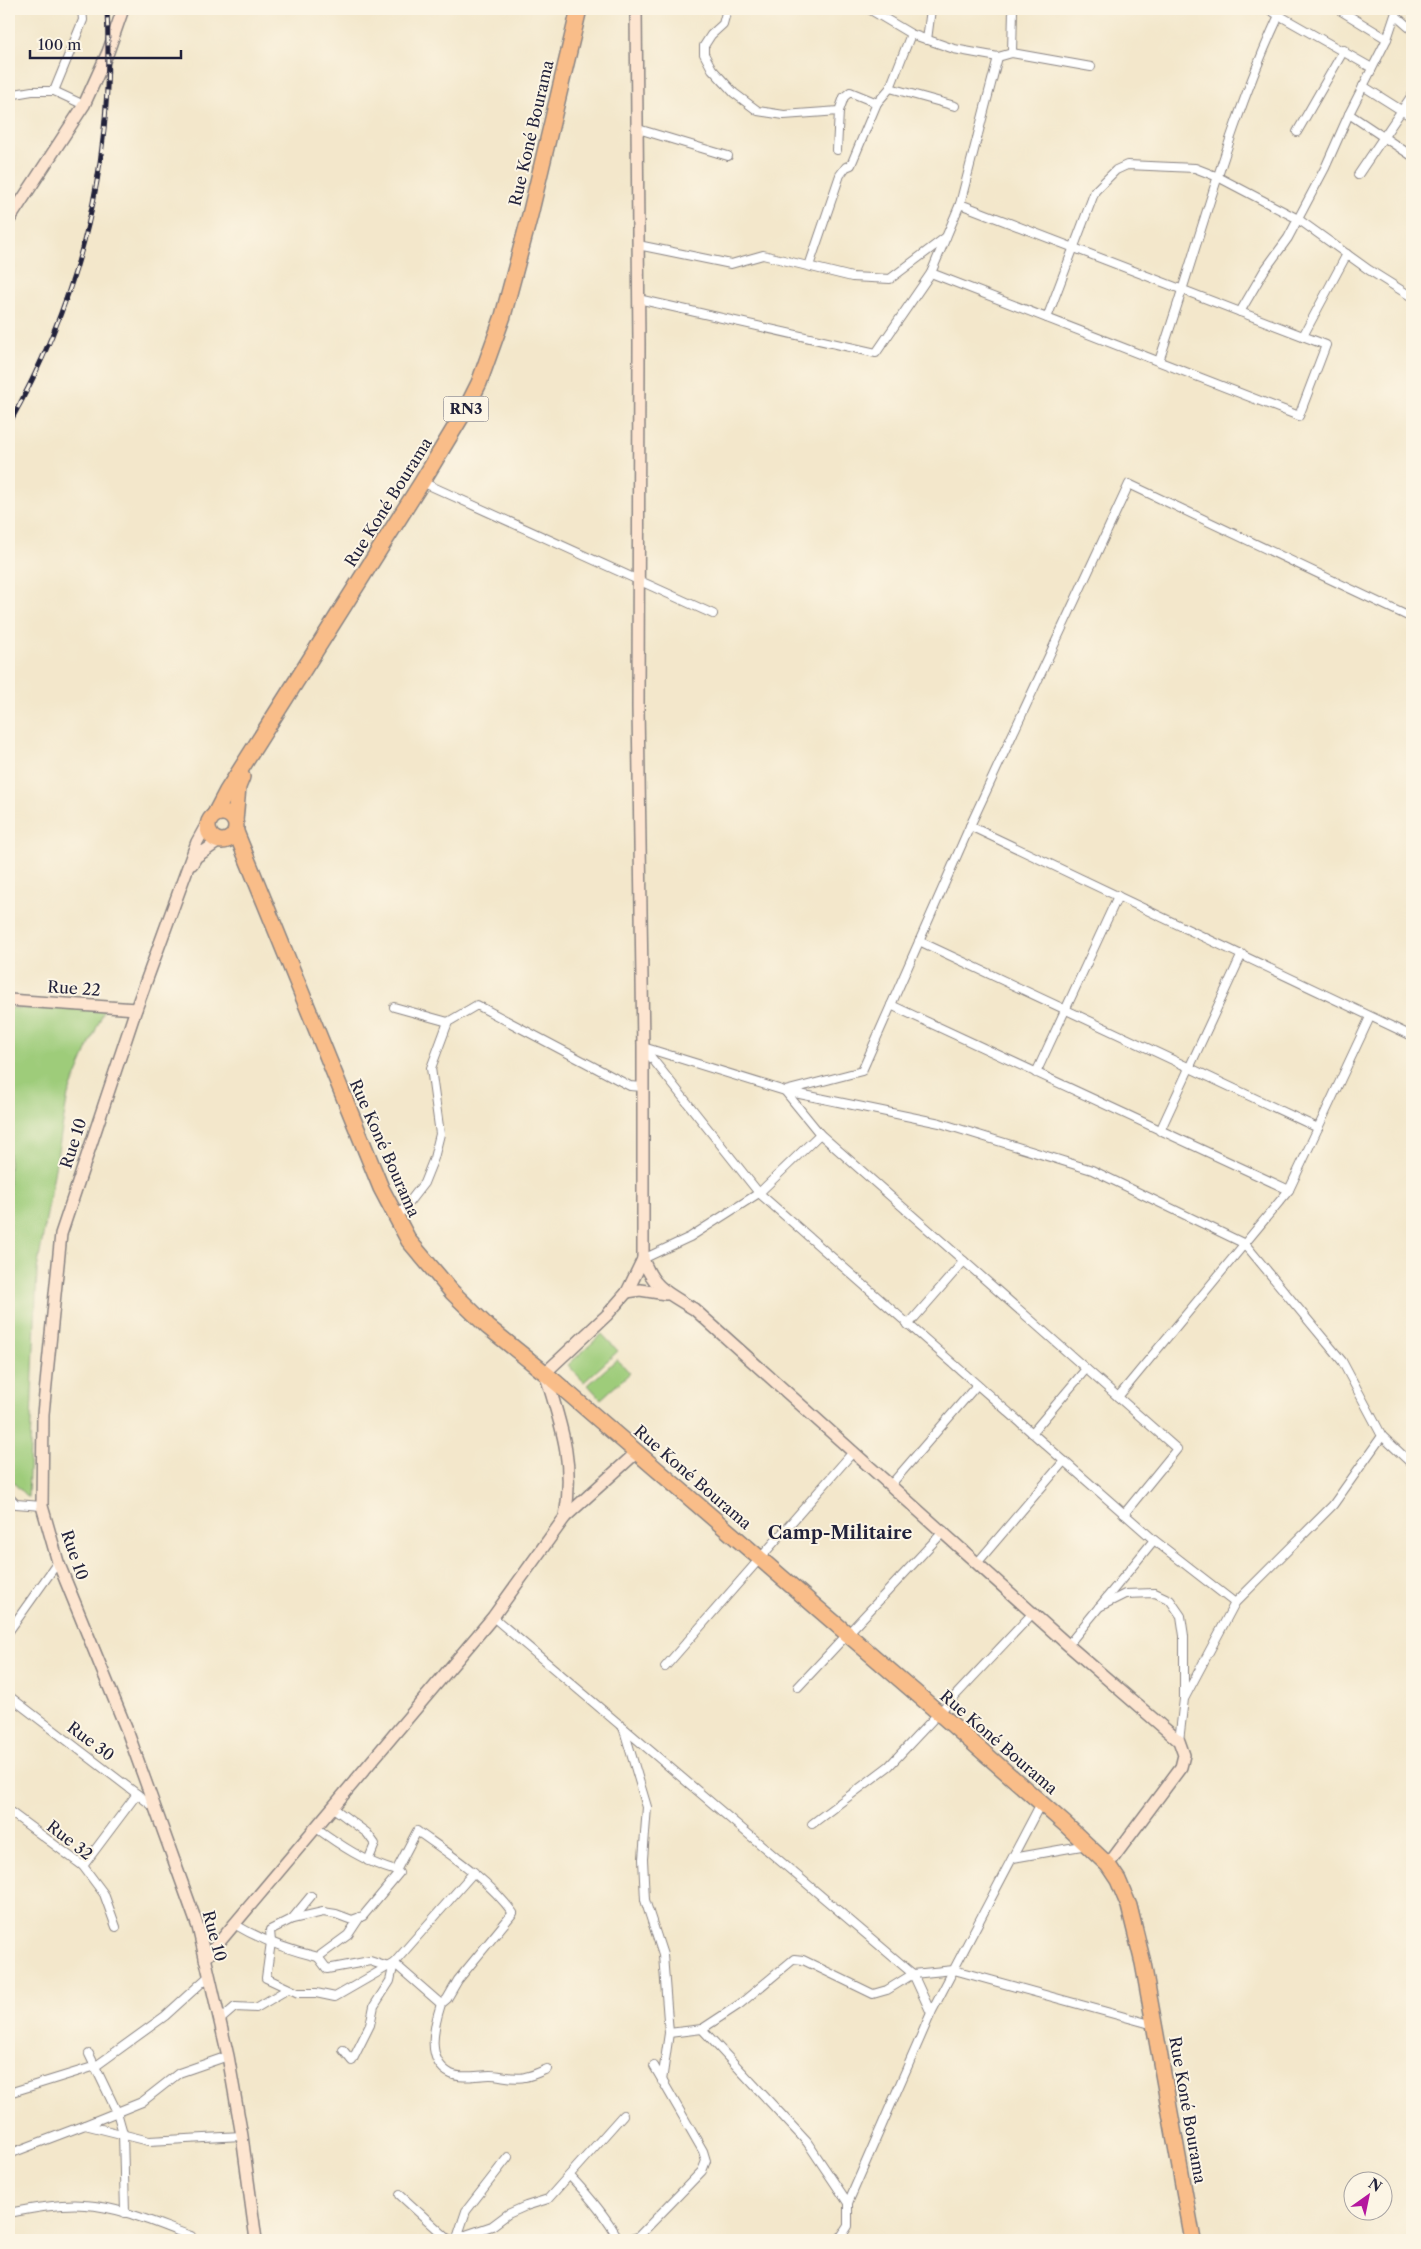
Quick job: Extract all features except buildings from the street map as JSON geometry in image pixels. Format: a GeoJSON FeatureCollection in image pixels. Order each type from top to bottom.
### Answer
{"type":"FeatureCollection","features":[{"type":"Feature","properties":{"kind":"highway","name":"Rue Koné Bourama"},"geometry":{"type":"LineString","coordinates":[[212,818],[227,790],[246,763],[466,409],[493,347],[530,215],[578,9]]}},
{"type":"Feature","properties":{"kind":"highway","name":"Rue Koné Bourama"},"geometry":{"type":"LineString","coordinates":[[246,763],[238,787],[235,827],[249,870],[381,1188],[409,1241],[452,1292],[488,1327],[545,1373],[939,1713],[1088,1845],[1108,1865],[1118,1880],[1129,1906],[1156,2025],[1193,2240]]}},
{"type":"Feature","properties":{"kind":"highway"},"geometry":{"type":"LineString","coordinates":[[227,814],[235,827],[233,837],[221,842],[214,840],[208,832],[212,818],[227,814]]}},
{"type":"Feature","properties":{"kind":"highway","name":"Rue Koné Bourama"},"geometry":{"type":"LineString","coordinates":[[221,842],[233,848],[249,870]]}},
{"type":"Feature","properties":{"kind":"street"},"geometry":{"type":"LineString","coordinates":[[54,91],[84,20],[82,9]]}},
{"type":"Feature","properties":{"kind":"street"},"geometry":{"type":"LineString","coordinates":[[9,220],[84,105],[108,52],[123,9]]}},
{"type":"Feature","properties":{"kind":"street"},"geometry":{"type":"LineString","coordinates":[[636,9],[638,129],[638,707],[644,1087],[643,1258],[650,1276],[658,1286],[694,1309],[944,1531],[1068,1645],[1179,1741]]}},
{"type":"Feature","properties":{"kind":"street"},"geometry":{"type":"LineString","coordinates":[[728,9],[723,24],[711,35],[704,46],[704,54],[712,69],[734,93],[758,110],[784,115],[839,111]]}},
{"type":"Feature","properties":{"kind":"street"},"geometry":{"type":"LineString","coordinates":[[869,9],[911,34],[954,49],[998,57],[1012,53],[1091,67]]}},
{"type":"Feature","properties":{"kind":"street"},"geometry":{"type":"LineString","coordinates":[[927,40],[931,9]]}},
{"type":"Feature","properties":{"kind":"street"},"geometry":{"type":"LineString","coordinates":[[1012,53],[1013,9]]}},
{"type":"Feature","properties":{"kind":"street"},"geometry":{"type":"LineString","coordinates":[[1268,9],[1281,12],[1372,68]]}},
{"type":"Feature","properties":{"kind":"street"},"geometry":{"type":"LineString","coordinates":[[1338,9],[1387,39]]}},
{"type":"Feature","properties":{"kind":"street"},"geometry":{"type":"LineString","coordinates":[[1159,361],[1218,177],[1260,60],[1281,12]]}},
{"type":"Feature","properties":{"kind":"street"},"geometry":{"type":"LineString","coordinates":[[1240,312],[1264,271],[1288,238],[1328,162],[1349,114],[1387,39],[1397,12],[1412,30]]}},
{"type":"Feature","properties":{"kind":"street"},"geometry":{"type":"LineString","coordinates":[[809,266],[840,175],[846,167],[851,165],[878,103],[890,88],[911,34]]}},
{"type":"Feature","properties":{"kind":"street"},"geometry":{"type":"LineString","coordinates":[[1297,132],[1344,50]]}},
{"type":"Feature","properties":{"kind":"street"},"geometry":{"type":"LineString","coordinates":[[638,299],[876,353],[931,273],[960,204],[998,57]]}},
{"type":"Feature","properties":{"kind":"street"},"geometry":{"type":"LineString","coordinates":[[1363,86],[1412,117]]}},
{"type":"Feature","properties":{"kind":"street"},"geometry":{"type":"LineString","coordinates":[[890,88],[955,106]]}},
{"type":"Feature","properties":{"kind":"street"},"geometry":{"type":"LineString","coordinates":[[9,95],[32,91],[54,91],[84,105]]}},
{"type":"Feature","properties":{"kind":"street"},"geometry":{"type":"LineString","coordinates":[[837,150],[839,111],[844,97],[850,92],[878,103]]}},
{"type":"Feature","properties":{"kind":"street"},"geometry":{"type":"LineString","coordinates":[[1358,175],[1412,95]]}},
{"type":"Feature","properties":{"kind":"street"},"geometry":{"type":"LineString","coordinates":[[1349,114],[1412,156]]}},
{"type":"Feature","properties":{"kind":"street"},"geometry":{"type":"LineString","coordinates":[[638,129],[728,156]]}},
{"type":"Feature","properties":{"kind":"street"},"geometry":{"type":"LineString","coordinates":[[1047,318],[1095,191],[1116,170],[1127,165],[1195,168],[1218,177],[1298,219],[1412,297]]}},
{"type":"Feature","properties":{"kind":"street"},"geometry":{"type":"LineString","coordinates":[[931,273],[1299,416],[1326,345],[960,204]]}},
{"type":"Feature","properties":{"kind":"street"},"geometry":{"type":"LineString","coordinates":[[638,245],[731,264],[763,255],[852,277],[890,280],[946,237]]}},
{"type":"Feature","properties":{"kind":"street"},"geometry":{"type":"LineString","coordinates":[[1303,336],[1347,254]]}},
{"type":"Feature","properties":{"kind":"street"},"geometry":{"type":"LineString","coordinates":[[422,482],[714,614]]}},
{"type":"Feature","properties":{"kind":"street"},"geometry":{"type":"LineString","coordinates":[[785,1091],[862,1071],[970,826],[1129,484],[1412,618]]}},
{"type":"Feature","properties":{"kind":"street","name":"Rue 10"},"geometry":{"type":"LineString","coordinates":[[212,818],[197,842],[136,1009],[61,1234],[42,1414],[42,1506],[58,1562],[156,1808],[198,1927],[228,2056],[242,2136],[256,2240]]}},
{"type":"Feature","properties":{"kind":"street"},"geometry":{"type":"LineString","coordinates":[[970,826],[1412,1036]]}},
{"type":"Feature","properties":{"kind":"street","name":"Rue 10"},"geometry":{"type":"LineString","coordinates":[[186,874],[196,857],[221,842]]}},
{"type":"Feature","properties":{"kind":"street"},"geometry":{"type":"LineString","coordinates":[[1036,1073],[1118,896]]}},
{"type":"Feature","properties":{"kind":"street"},"geometry":{"type":"LineString","coordinates":[[919,942],[1318,1128]]}},
{"type":"Feature","properties":{"kind":"street"},"geometry":{"type":"LineString","coordinates":[[1160,1131],[1242,954]]}},
{"type":"Feature","properties":{"kind":"street","name":"Rue 22"},"geometry":{"type":"LineString","coordinates":[[9,1000],[136,1009]]}},
{"type":"Feature","properties":{"kind":"street"},"geometry":{"type":"LineString","coordinates":[[396,1219],[424,1183],[434,1158],[440,1134],[431,1068],[448,1022],[477,1004],[630,1086],[644,1087]]}},
{"type":"Feature","properties":{"kind":"street"},"geometry":{"type":"LineString","coordinates":[[891,1005],[1289,1190]]}},
{"type":"Feature","properties":{"kind":"street"},"geometry":{"type":"LineString","coordinates":[[394,1007],[448,1022]]}},
{"type":"Feature","properties":{"kind":"street"},"geometry":{"type":"LineString","coordinates":[[1118,1397],[1289,1190],[1370,1017]]}},
{"type":"Feature","properties":{"kind":"street"},"geometry":{"type":"LineString","coordinates":[[643,1047],[785,1091],[940,1124],[1092,1170],[1245,1244],[1342,1361],[1382,1436],[1412,1464]]}},
{"type":"Feature","properties":{"kind":"street"},"geometry":{"type":"LineString","coordinates":[[643,1047],[759,1194],[1154,1540],[1235,1603]]}},
{"type":"Feature","properties":{"kind":"street"},"geometry":{"type":"LineString","coordinates":[[785,1091],[820,1134],[1177,1449],[1124,1514]]}},
{"type":"Feature","properties":{"kind":"street"},"geometry":{"type":"LineString","coordinates":[[565,1517],[570,1473],[562,1426],[545,1373],[607,1316],[627,1292],[643,1258],[690,1237],[759,1194],[820,1134]]}},
{"type":"Feature","properties":{"kind":"street"},"geometry":{"type":"LineString","coordinates":[[908,1325],[964,1261]]}},
{"type":"Feature","properties":{"kind":"street"},"geometry":{"type":"LineString","coordinates":[[627,1292],[653,1291],[670,1295]]}},
{"type":"Feature","properties":{"kind":"street"},"geometry":{"type":"LineString","coordinates":[[1032,1433],[1086,1369]]}},
{"type":"Feature","properties":{"kind":"street"},"geometry":{"type":"LineString","coordinates":[[894,1481],[977,1385]]}},
{"type":"Feature","properties":{"kind":"street"},"geometry":{"type":"LineString","coordinates":[[1184,1699],[1235,1603],[1333,1505],[1382,1436]]}},
{"type":"Feature","properties":{"kind":"street"},"geometry":{"type":"LineString","coordinates":[[665,1667],[854,1451]]}},
{"type":"Feature","properties":{"kind":"street"},"geometry":{"type":"LineString","coordinates":[[205,1959],[493,1617],[565,1517],[586,1496],[637,1452]]}},
{"type":"Feature","properties":{"kind":"street"},"geometry":{"type":"LineString","coordinates":[[978,1562],[1064,1461]]}},
{"type":"Feature","properties":{"kind":"street"},"geometry":{"type":"LineString","coordinates":[[569,1492],[586,1496]]}},
{"type":"Feature","properties":{"kind":"street"},"geometry":{"type":"LineString","coordinates":[[9,1497],[16,1504],[42,1506]]}},
{"type":"Feature","properties":{"kind":"street"},"geometry":{"type":"LineString","coordinates":[[798,1687],[944,1531]]}},
{"type":"Feature","properties":{"kind":"street"},"geometry":{"type":"LineString","coordinates":[[1068,1645],[1154,1540]]}},
{"type":"Feature","properties":{"kind":"street"},"geometry":{"type":"LineString","coordinates":[[9,1631],[58,1562]]}},
{"type":"Feature","properties":{"kind":"street"},"geometry":{"type":"LineString","coordinates":[[1099,1607],[1125,1594],[1155,1593],[1170,1600],[1181,1616],[1184,1636],[1184,1699],[1179,1741],[1184,1755],[1181,1767],[1108,1865]]}},
{"type":"Feature","properties":{"kind":"street"},"geometry":{"type":"LineString","coordinates":[[812,1824],[889,1766],[1033,1613]]}},
{"type":"Feature","properties":{"kind":"street"},"geometry":{"type":"LineString","coordinates":[[493,1617],[913,1974],[931,2013]]}},
{"type":"Feature","properties":{"kind":"street","name":"Rue 30"},"geometry":{"type":"LineString","coordinates":[[9,1696],[156,1808]]}},
{"type":"Feature","properties":{"kind":"street"},"geometry":{"type":"LineString","coordinates":[[624,1729],[647,1807],[644,1859],[645,1900],[663,1955],[669,2033],[662,2081]]}},
{"type":"Feature","properties":{"kind":"street"},"geometry":{"type":"LineString","coordinates":[[84,1866],[137,1794]]}},
{"type":"Feature","properties":{"kind":"street"},"geometry":{"type":"LineString","coordinates":[[839,2240],[848,2226],[848,2203],[931,2013],[1041,1803]]}},
{"type":"Feature","properties":{"kind":"street"},"geometry":{"type":"LineString","coordinates":[[332,1807],[367,1833],[376,1844],[368,1861]]}},
{"type":"Feature","properties":{"kind":"street","name":"Rue 32"},"geometry":{"type":"LineString","coordinates":[[9,1811],[84,1866],[104,1894],[116,1927]]}},
{"type":"Feature","properties":{"kind":"street"},"geometry":{"type":"LineString","coordinates":[[315,1827],[352,1854],[396,1871]]}},
{"type":"Feature","properties":{"kind":"street"},"geometry":{"type":"LineString","coordinates":[[318,1957],[348,1935],[360,1917],[399,1873],[396,1871],[417,1831],[474,1872],[497,1892],[513,1913],[458,1980],[447,2000],[441,2004],[437,2016],[434,2050],[436,2061],[452,2074],[524,2078],[547,2070]]}},
{"type":"Feature","properties":{"kind":"street"},"geometry":{"type":"LineString","coordinates":[[1013,1858],[1088,1845]]}},
{"type":"Feature","properties":{"kind":"street"},"geometry":{"type":"LineString","coordinates":[[360,1917],[352,1920],[336,1914],[323,1912],[292,1919],[270,1930],[271,1942],[266,1978],[298,1993],[316,1993],[335,1997],[391,1965],[474,1872]]}},
{"type":"Feature","properties":{"kind":"street"},"geometry":{"type":"LineString","coordinates":[[292,1919],[311,1896]]}},
{"type":"Feature","properties":{"kind":"street"},"geometry":{"type":"LineString","coordinates":[[234,1924],[256,1937],[284,1949],[318,1957],[327,1969],[370,1961],[391,1965],[441,2004]]}},
{"type":"Feature","properties":{"kind":"street"},"geometry":{"type":"LineString","coordinates":[[669,2033],[702,2029],[740,2004],[794,1958],[803,1960],[873,1994],[887,1990],[913,1974],[954,1970],[1156,2025]]}},
{"type":"Feature","properties":{"kind":"street"},"geometry":{"type":"LineString","coordinates":[[343,2050],[352,2061],[370,2025],[374,2006],[390,1981],[391,1965]]}},
{"type":"Feature","properties":{"kind":"street"},"geometry":{"type":"LineString","coordinates":[[9,2093],[96,2066],[165,2016],[209,1976]]}},
{"type":"Feature","properties":{"kind":"street"},"geometry":{"type":"LineString","coordinates":[[220,2020],[235,2007],[256,2008],[288,1989]]}},
{"type":"Feature","properties":{"kind":"street"},"geometry":{"type":"LineString","coordinates":[[702,2029],[807,2142],[848,2203]]}},
{"type":"Feature","properties":{"kind":"street"},"geometry":{"type":"LineString","coordinates":[[89,2054],[118,2112],[123,2133],[125,2212]]}},
{"type":"Feature","properties":{"kind":"street"},"geometry":{"type":"LineString","coordinates":[[9,2154],[142,2102],[179,2073],[228,2056]]}},
{"type":"Feature","properties":{"kind":"street"},"geometry":{"type":"LineString","coordinates":[[627,2240],[638,2238],[702,2171],[706,2161],[703,2151],[654,2066]]}},
{"type":"Feature","properties":{"kind":"street"},"geometry":{"type":"LineString","coordinates":[[452,2240],[492,2226],[508,2214],[548,2199],[623,2115]]}},
{"type":"Feature","properties":{"kind":"street"},"geometry":{"type":"LineString","coordinates":[[85,2125],[149,2141],[242,2136]]}},
{"type":"Feature","properties":{"kind":"street"},"geometry":{"type":"LineString","coordinates":[[452,2240],[466,2211],[508,2158]]}},
{"type":"Feature","properties":{"kind":"street"},"geometry":{"type":"LineString","coordinates":[[570,2176],[600,2210],[619,2240]]}},
{"type":"Feature","properties":{"kind":"street"},"geometry":{"type":"LineString","coordinates":[[400,2195],[452,2240]]}},
{"type":"Feature","properties":{"kind":"street"},"geometry":{"type":"LineString","coordinates":[[9,2214],[23,2210],[84,2204],[125,2212],[191,2236]]}},
{"type":"Feature","properties":{"kind":"street"},"geometry":{"type":"LineString","coordinates":[[597,2240],[607,2240]]}},
{"type":"Feature","properties":{"kind":"green space"},"geometry":{"type":"Polygon","coordinates":[[[9,1008],[105,1008],[68,1095],[37,1270],[28,1498],[9,1478],[9,1008]]]}},
{"type":"Feature","properties":{"kind":"green space"},"geometry":{"type":"Polygon","coordinates":[[[602,1334],[618,1351],[584,1382],[568,1365],[602,1334]]]}},
{"type":"Feature","properties":{"kind":"green space"},"geometry":{"type":"Polygon","coordinates":[[[617,1359],[630,1373],[601,1399],[588,1385],[617,1359]]]}},
{"type":"Feature","properties":{"kind":"railway"},"geometry":{"type":"LineString","coordinates":[[9,424],[35,374],[57,325],[88,224],[99,172],[105,119],[108,65],[107,9]]}},
{"type":"Feature","properties":{"kind":"district","name":"Camp-Militaire"},"geometry":{"type":"Point","coordinates":[840,1533]}}]}
